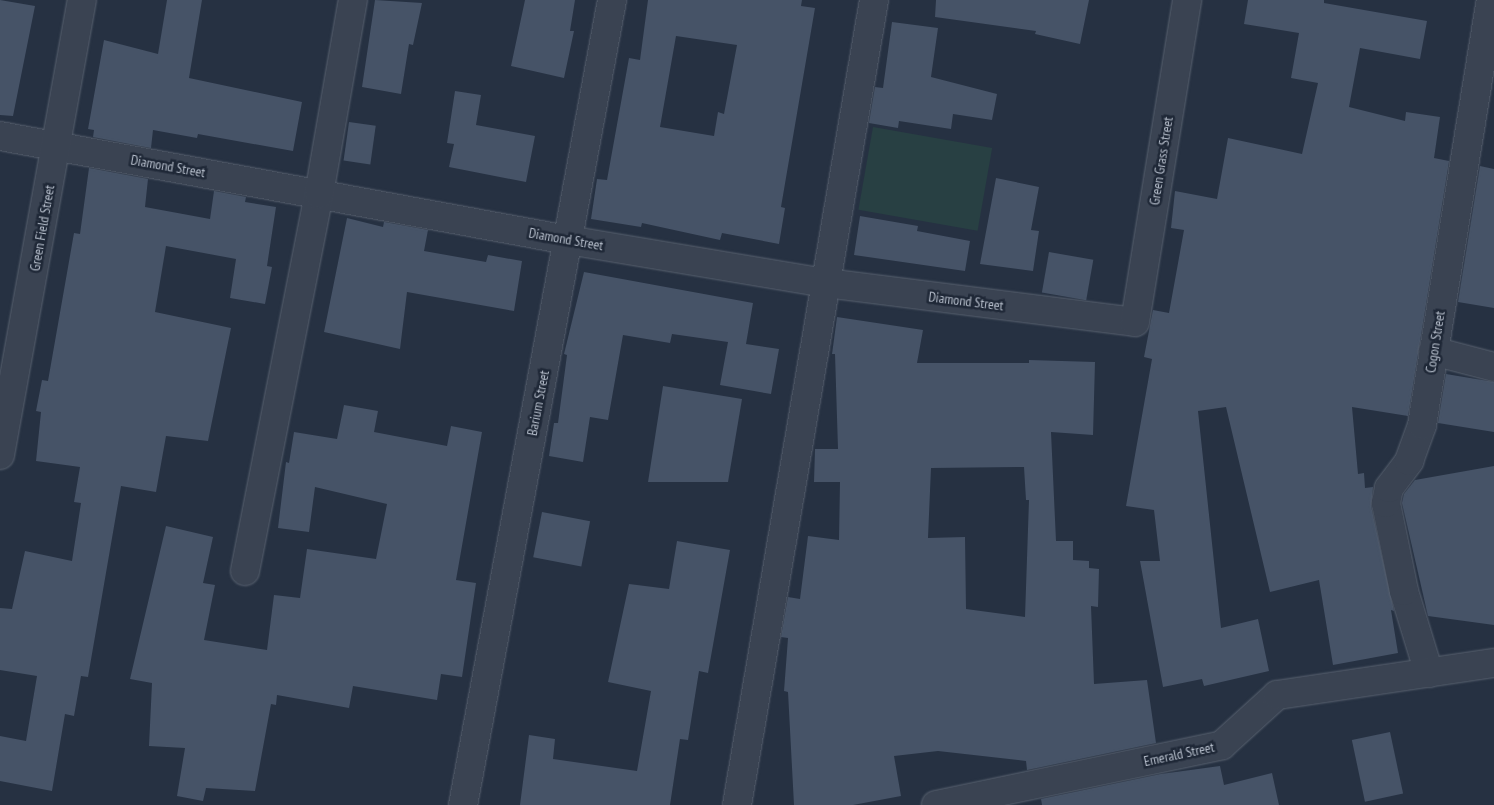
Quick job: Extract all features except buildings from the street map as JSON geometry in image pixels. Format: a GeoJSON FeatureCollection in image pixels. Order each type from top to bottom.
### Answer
{"type":"FeatureCollection","features":[{"type":"Feature","properties":{"kind":"street","name":"Green Field Street"},"geometry":{"type":"LineString","coordinates":[[0,455],[82,0]]}},
{"type":"Feature","properties":{"kind":"street"},"geometry":{"type":"LineString","coordinates":[[245,571],[319,194],[353,0]]}},
{"type":"Feature","properties":{"kind":"street","name":"Barium Street"},"geometry":{"type":"LineString","coordinates":[[463,805],[612,0]]}},
{"type":"Feature","properties":{"kind":"street"},"geometry":{"type":"LineString","coordinates":[[737,805],[874,0]]}},
{"type":"Feature","properties":{"kind":"street","name":"Green Grass Street"},"geometry":{"type":"LineString","coordinates":[[1135,322],[1187,0]]}},
{"type":"Feature","properties":{"kind":"street","name":"Cogon Street"},"geometry":{"type":"LineString","coordinates":[[1429,673],[1404,591],[1386,503],[1389,488],[1417,445],[1491,0]]}},
{"type":"Feature","properties":{"kind":"street","name":"Diamond Street"},"geometry":{"type":"LineString","coordinates":[[0,136],[568,240],[826,283],[1135,322]]}},
{"type":"Feature","properties":{"kind":"street"},"geometry":{"type":"LineString","coordinates":[[1433,351],[1494,367]]}},
{"type":"Feature","properties":{"kind":"street","name":"Emerald Street"},"geometry":{"type":"LineString","coordinates":[[936,805],[1222,745],[1277,695],[1494,663]]}},
{"type":"Feature","properties":{"kind":"green space"},"geometry":{"type":"Polygon","coordinates":[[[873,127],[992,148],[978,231],[858,210],[873,127]]]}}]}
